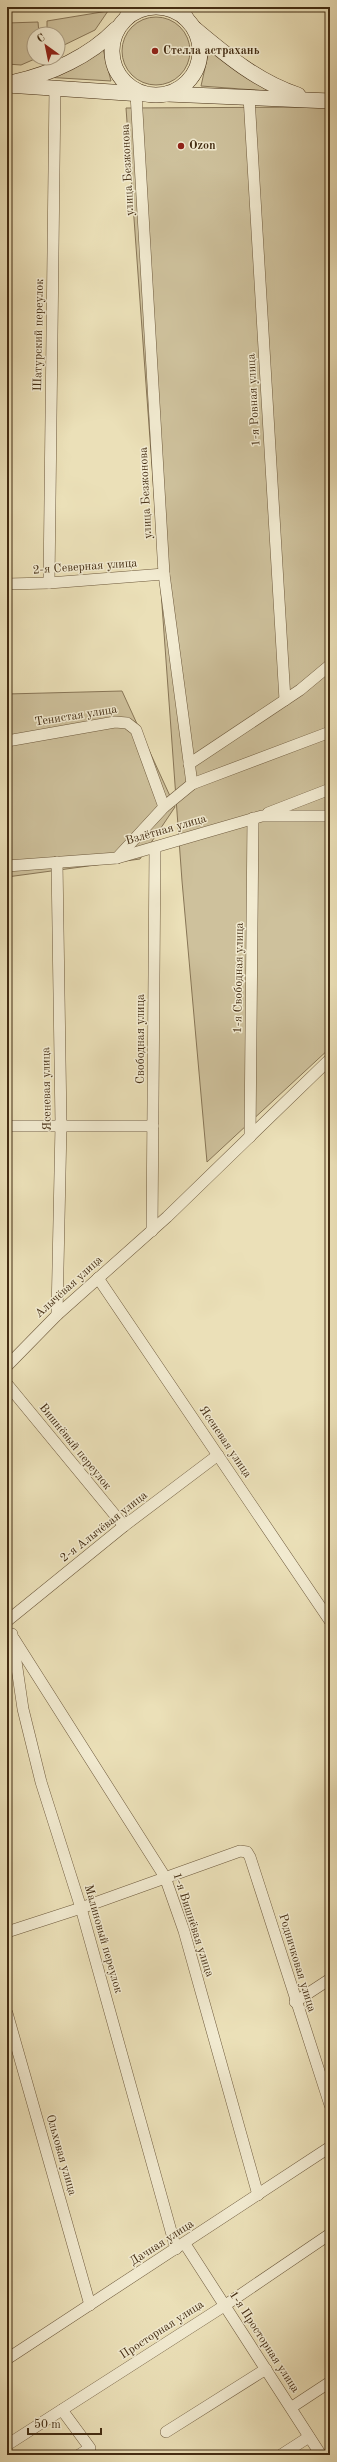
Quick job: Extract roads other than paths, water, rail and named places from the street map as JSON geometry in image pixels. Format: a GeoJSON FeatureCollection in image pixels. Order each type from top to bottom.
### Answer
{"type":"FeatureCollection","features":[{"type":"Feature","properties":{"kind":"main road"},"geometry":{"type":"LineString","coordinates":[[7,84],[44,72],[84,54],[108,38],[124,18],[132,13],[148,7],[165,7],[181,14],[224,53],[260,78],[278,88],[325,100]]}},
{"type":"Feature","properties":{"kind":"main road"},"geometry":{"type":"LineString","coordinates":[[124,18],[112,41],[112,58],[119,75],[131,87],[141,94]]}},
{"type":"Feature","properties":{"kind":"main road"},"geometry":{"type":"LineString","coordinates":[[164,94],[180,88],[192,76],[199,60],[199,48],[192,25]]}},
{"type":"Feature","properties":{"kind":"main road"},"geometry":{"type":"LineString","coordinates":[[7,84],[141,94],[325,100]]}},
{"type":"Feature","properties":{"kind":"street"},"geometry":{"type":"LineString","coordinates":[[181,7],[192,25]]}},
{"type":"Feature","properties":{"kind":"street","name":"Шатурский переулок"},"geometry":{"type":"LineString","coordinates":[[49,583],[55,87]]}},
{"type":"Feature","properties":{"kind":"street","name":"улица Безжонова"},"geometry":{"type":"LineString","coordinates":[[141,94],[164,574],[192,784]]}},
{"type":"Feature","properties":{"kind":"street","name":"1-я Ровная улица"},"geometry":{"type":"LineString","coordinates":[[249,97],[285,700]]}},
{"type":"Feature","properties":{"kind":"street","name":"2-я Северная улица"},"geometry":{"type":"LineString","coordinates":[[7,584],[49,583],[164,574]]}},
{"type":"Feature","properties":{"kind":"street"},"geometry":{"type":"LineString","coordinates":[[189,764],[300,690],[330,664]]}},
{"type":"Feature","properties":{"kind":"street","name":"Тенистая улица"},"geometry":{"type":"LineString","coordinates":[[7,741],[114,722],[127,723],[136,730],[164,807]]}},
{"type":"Feature","properties":{"kind":"street"},"geometry":{"type":"LineString","coordinates":[[117,858],[164,807],[192,784],[330,732]]}},
{"type":"Feature","properties":{"kind":"street"},"geometry":{"type":"LineString","coordinates":[[258,817],[330,789]]}},
{"type":"Feature","properties":{"kind":"street","name":"Взлётная улица"},"geometry":{"type":"LineString","coordinates":[[7,866],[117,858],[258,817],[330,816]]}},
{"type":"Feature","properties":{"kind":"street","name":"1-я Свободная улица"},"geometry":{"type":"LineString","coordinates":[[250,1137],[258,817]]}},
{"type":"Feature","properties":{"kind":"street","name":"Свободная улица"},"geometry":{"type":"LineString","coordinates":[[152,1231],[154,848]]}},
{"type":"Feature","properties":{"kind":"street","name":"Ясеневая улица"},"geometry":{"type":"LineString","coordinates":[[57,862],[61,1125],[57,1315]]}},
{"type":"Feature","properties":{"kind":"street","name":"Алычёвая улица"},"geometry":{"type":"LineString","coordinates":[[7,1366],[57,1315],[152,1231],[330,1059]]}},
{"type":"Feature","properties":{"kind":"street"},"geometry":{"type":"LineString","coordinates":[[7,1126],[153,1126]]}},
{"type":"Feature","properties":{"kind":"street","name":"Ясеневая улица"},"geometry":{"type":"LineString","coordinates":[[98,1278],[330,1621]]}},
{"type":"Feature","properties":{"kind":"street","name":"Вишнёвый переулок"},"geometry":{"type":"LineString","coordinates":[[7,1384],[124,1526]]}},
{"type":"Feature","properties":{"kind":"street","name":"2-я Алычёвая улица"},"geometry":{"type":"LineString","coordinates":[[7,1621],[124,1526],[218,1455]]}},
{"type":"Feature","properties":{"kind":"street","name":"1-я Вишнёвая улица"},"geometry":{"type":"LineString","coordinates":[[9,1631],[165,1876],[184,1931],[258,2194]]}},
{"type":"Feature","properties":{"kind":"street","name":"Малиновый переулок"},"geometry":{"type":"LineString","coordinates":[[9,1631],[23,1709],[41,1782],[81,1908],[180,2246]]}},
{"type":"Feature","properties":{"kind":"street","name":"Родничковая улица"},"geometry":{"type":"LineString","coordinates":[[165,1876],[240,1851],[247,1852],[250,1857],[295,2002],[328,2090],[330,2105]]}},
{"type":"Feature","properties":{"kind":"street"},"geometry":{"type":"LineString","coordinates":[[7,1932],[81,1908],[165,1876]]}},
{"type":"Feature","properties":{"kind":"street"},"geometry":{"type":"LineString","coordinates":[[295,2002],[330,1980]]}},
{"type":"Feature","properties":{"kind":"street","name":"Ольховая улица"},"geometry":{"type":"LineString","coordinates":[[7,2013],[90,2305]]}},
{"type":"Feature","properties":{"kind":"street","name":"Дачная улица"},"geometry":{"type":"LineString","coordinates":[[8,2354],[90,2305],[330,2146]]}},
{"type":"Feature","properties":{"kind":"street","name":"Просторная улица"},"geometry":{"type":"LineString","coordinates":[[7,2445],[224,2306],[330,2234]]}},
{"type":"Feature","properties":{"kind":"street","name":"1-я Просторная улица"},"geometry":{"type":"LineString","coordinates":[[180,2246],[224,2306],[292,2407],[321,2455]]}},
{"type":"Feature","properties":{"kind":"street"},"geometry":{"type":"LineString","coordinates":[[166,2432],[266,2369]]}},
{"type":"Feature","properties":{"kind":"street"},"geometry":{"type":"LineString","coordinates":[[292,2407],[330,2382]]}},
{"type":"Feature","properties":{"kind":"street"},"geometry":{"type":"LineString","coordinates":[[62,2410],[92,2453],[79,2455]]}},
{"type":"Feature","properties":{"kind":"street"},"geometry":{"type":"LineString","coordinates":[[281,2455],[309,2437]]}},
{"type":"Feature","properties":{"kind":"place","name":"Стелла астрахань"},"geometry":{"type":"Point","coordinates":[155,51]}},
{"type":"Feature","properties":{"kind":"place","name":"Ozon"},"geometry":{"type":"Point","coordinates":[181,146]}}]}
